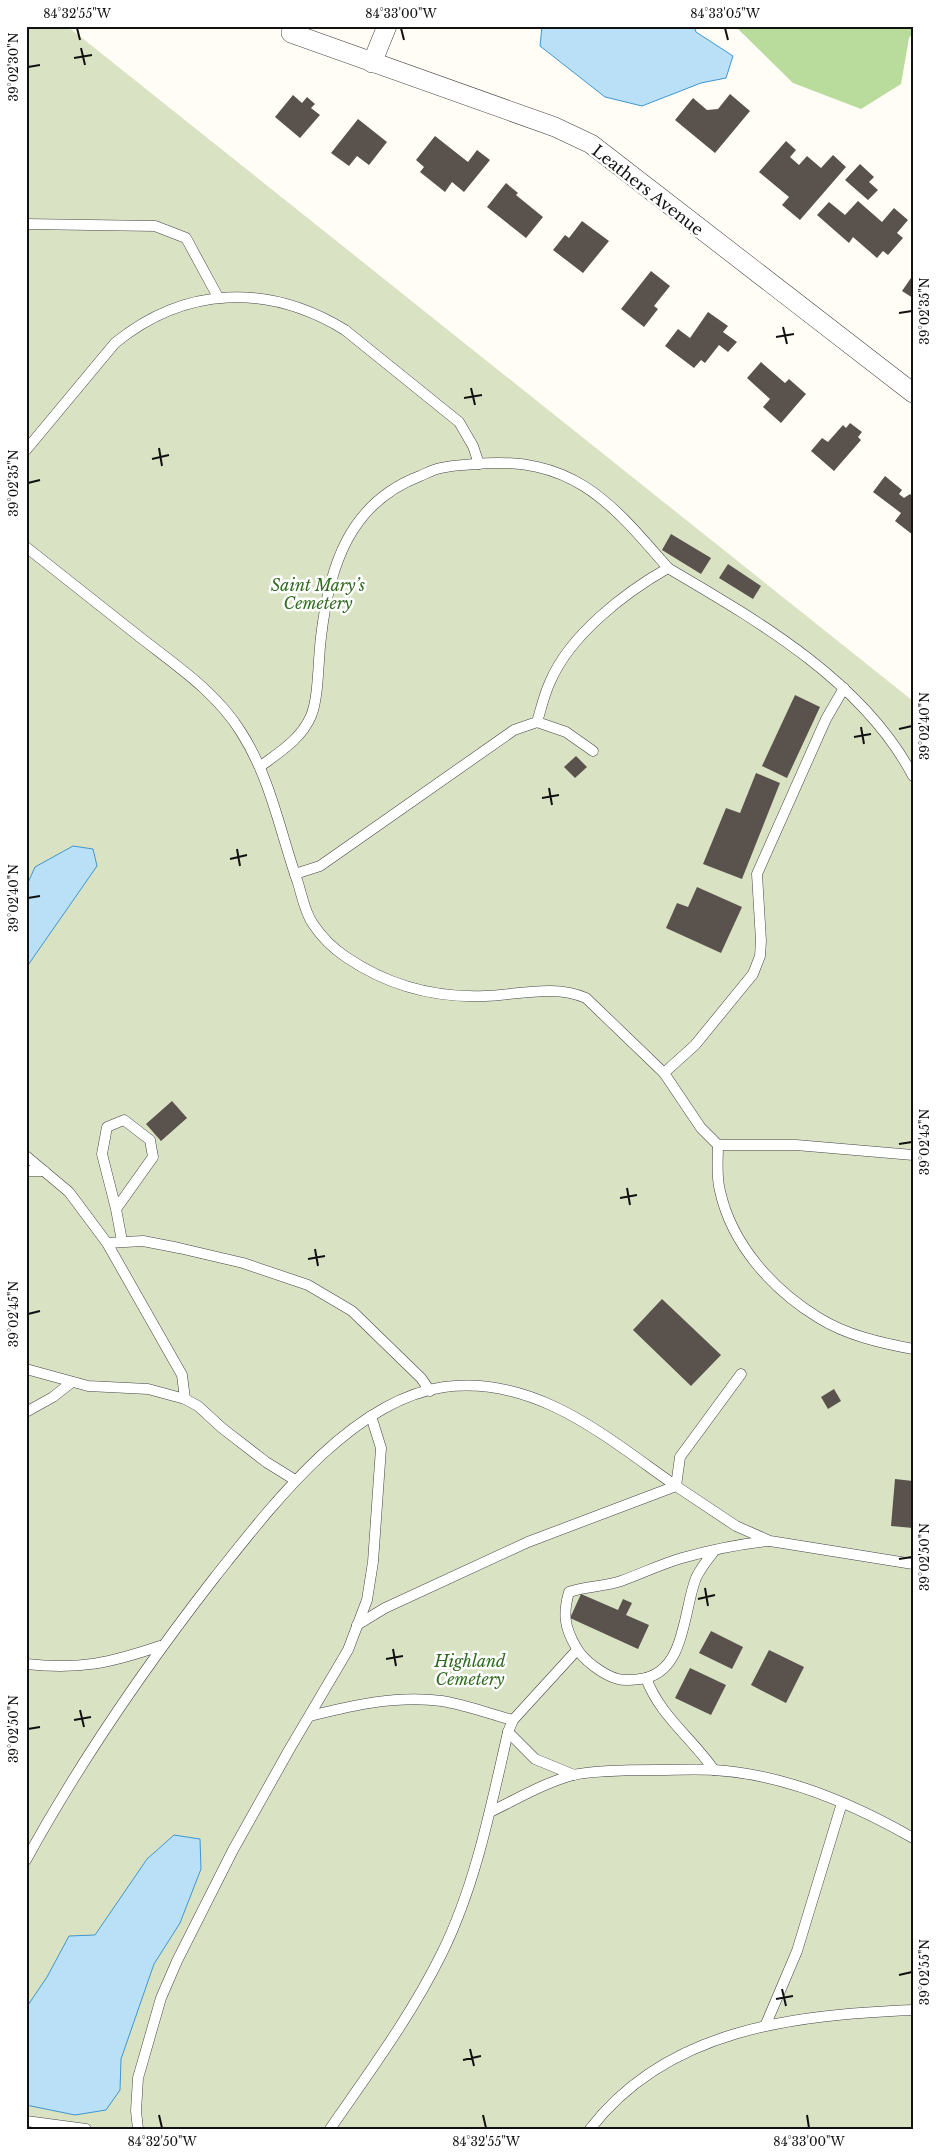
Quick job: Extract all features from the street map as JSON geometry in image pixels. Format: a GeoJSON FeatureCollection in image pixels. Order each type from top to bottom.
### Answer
{"type":"FeatureCollection","features":[{"type":"Feature","properties":{"kind":"street"},"geometry":{"type":"LineString","coordinates":[[372,63],[387,26]]}},
{"type":"Feature","properties":{"kind":"street","name":"Leathers Avenue"},"geometry":{"type":"LineString","coordinates":[[291,34],[555,127],[591,144],[913,393]]}},
{"type":"Feature","properties":{"kind":"lane"},"geometry":{"type":"LineString","coordinates":[[26,224],[155,226],[186,238],[218,297]]}},
{"type":"Feature","properties":{"kind":"lane"},"geometry":{"type":"LineString","coordinates":[[26,450],[115,343],[126,334],[164,312],[218,297],[247,296],[281,302],[327,319],[345,330],[459,422],[473,446],[479,464]]}},
{"type":"Feature","properties":{"kind":"lane"},"geometry":{"type":"LineString","coordinates":[[261,766],[295,741],[312,714],[321,636],[333,574],[355,524],[388,492],[409,480],[440,468],[479,464],[521,463],[568,477],[590,488],[612,506],[668,568],[730,605],[830,675],[871,714],[904,760],[913,776]]}},
{"type":"Feature","properties":{"kind":"lane"},"geometry":{"type":"LineString","coordinates":[[26,548],[190,676],[220,704],[241,731],[261,766],[312,923],[341,953],[387,980],[405,986],[452,996],[485,996],[555,990],[572,992],[586,998],[664,1073],[700,1128],[718,1145],[796,1145],[913,1155]]}},
{"type":"Feature","properties":{"kind":"lane"},"geometry":{"type":"LineString","coordinates":[[536,722],[550,681],[567,653],[592,625],[631,590],[668,568]]}},
{"type":"Feature","properties":{"kind":"lane"},"geometry":{"type":"LineString","coordinates":[[664,1073],[695,1045],[753,974],[760,956],[762,941],[757,874],[810,753],[844,688]]}},
{"type":"Feature","properties":{"kind":"lane"},"geometry":{"type":"LineString","coordinates":[[295,874],[320,866],[514,730],[536,722],[566,732],[593,751]]}},
{"type":"Feature","properties":{"kind":"lane"},"geometry":{"type":"LineString","coordinates":[[116,1208],[153,1157],[150,1140],[124,1120],[107,1127],[102,1154],[116,1208],[122,1241]]}},
{"type":"Feature","properties":{"kind":"lane"},"geometry":{"type":"LineString","coordinates":[[718,1145],[717,1169],[723,1204],[739,1239],[762,1272],[819,1318],[866,1338],[913,1349]]}},
{"type":"Feature","properties":{"kind":"lane"},"geometry":{"type":"LineString","coordinates":[[26,1156],[69,1192],[107,1243],[182,1375],[185,1398]]}},
{"type":"Feature","properties":{"kind":"lane"},"geometry":{"type":"LineString","coordinates":[[26,1171],[44,1171]]}},
{"type":"Feature","properties":{"kind":"lane"},"geometry":{"type":"LineString","coordinates":[[107,1243],[122,1241],[143,1242],[179,1248],[243,1263],[308,1285],[352,1311],[421,1378],[430,1391]]}},
{"type":"Feature","properties":{"kind":"lane"},"geometry":{"type":"LineString","coordinates":[[26,1369],[88,1386],[148,1389],[185,1398],[198,1406],[222,1428],[266,1462],[295,1480]]}},
{"type":"Feature","properties":{"kind":"lane"},"geometry":{"type":"LineString","coordinates":[[676,1486],[680,1457],[741,1374]]}},
{"type":"Feature","properties":{"kind":"lane"},"geometry":{"type":"LineString","coordinates":[[26,1412],[53,1397],[72,1382]]}},
{"type":"Feature","properties":{"kind":"lane"},"geometry":{"type":"LineString","coordinates":[[26,1860],[91,1749],[160,1646],[264,1515],[304,1470],[371,1416],[412,1396],[444,1388],[469,1387],[511,1391],[549,1402],[584,1422],[736,1526],[770,1541],[913,1564]]}},
{"type":"Feature","properties":{"kind":"lane"},"geometry":{"type":"LineString","coordinates":[[138,2129],[136,2111],[138,2078],[161,1998],[233,1850],[348,1650],[367,1600],[374,1562],[381,1448],[371,1416]]}},
{"type":"Feature","properties":{"kind":"lane"},"geometry":{"type":"LineString","coordinates":[[357,1625],[385,1608],[528,1542],[676,1486]]}},
{"type":"Feature","properties":{"kind":"lane"},"geometry":{"type":"LineString","coordinates":[[715,1550],[702,1565],[678,1645],[672,1659],[661,1670],[646,1678],[624,1680],[610,1677],[595,1667],[577,1650],[570,1637],[564,1611],[569,1592],[583,1587],[600,1586],[620,1581],[681,1558],[736,1545],[770,1541]]}},
{"type":"Feature","properties":{"kind":"lane"},"geometry":{"type":"LineString","coordinates":[[26,1664],[60,1668],[86,1666],[124,1658],[160,1646]]}},
{"type":"Feature","properties":{"kind":"lane"},"geometry":{"type":"LineString","coordinates":[[330,2129],[407,2018],[442,1952],[470,1881],[490,1812],[508,1732],[513,1720],[577,1650]]}},
{"type":"Feature","properties":{"kind":"lane"},"geometry":{"type":"LineString","coordinates":[[646,1678],[652,1694],[665,1715],[700,1750],[714,1770]]}},
{"type":"Feature","properties":{"kind":"lane"},"geometry":{"type":"LineString","coordinates":[[310,1716],[349,1706],[412,1699],[444,1702],[513,1720]]}},
{"type":"Feature","properties":{"kind":"lane"},"geometry":{"type":"LineString","coordinates":[[508,1732],[535,1759],[574,1775]]}},
{"type":"Feature","properties":{"kind":"lane"},"geometry":{"type":"LineString","coordinates":[[490,1812],[524,1795],[574,1775],[639,1770],[714,1770],[757,1775],[794,1784],[842,1803],[888,1824],[913,1838]]}},
{"type":"Feature","properties":{"kind":"lane"},"geometry":{"type":"LineString","coordinates":[[766,2024],[796,1951],[842,1803]]}},
{"type":"Feature","properties":{"kind":"lane"},"geometry":{"type":"LineString","coordinates":[[590,2129],[622,2095],[649,2075],[685,2053],[725,2036],[766,2024],[801,2018],[913,2010]]}},
{"type":"Feature","properties":{"kind":"lane"},"geometry":{"type":"LineString","coordinates":[[26,2121],[86,2129]]}},
{"type":"Feature","properties":{"kind":"green space"},"geometry":{"type":"Polygon","coordinates":[[[26,26],[67,26],[913,701],[913,2129],[26,2129],[26,26]]]}},
{"type":"Feature","properties":{"kind":"green space"},"geometry":{"type":"Polygon","coordinates":[[[735,26],[913,26],[913,33],[909,38],[901,84],[861,109],[793,83],[735,26]]]}},
{"type":"Feature","properties":{"kind":"water"},"geometry":{"type":"Polygon","coordinates":[[[542,26],[694,26],[696,32],[733,56],[726,78],[701,83],[642,106],[605,97],[540,46],[542,26]]]}},
{"type":"Feature","properties":{"kind":"water"},"geometry":{"type":"Polygon","coordinates":[[[73,846],[93,849],[97,866],[26,968],[26,887],[35,867],[73,846]]]}},
{"type":"Feature","properties":{"kind":"water"},"geometry":{"type":"Polygon","coordinates":[[[174,1835],[200,1839],[201,1869],[180,1923],[154,1964],[121,2059],[120,2090],[106,2110],[75,2115],[26,2105],[26,2008],[47,1977],[69,1936],[95,1935],[147,1859],[174,1835]]]}},
{"type":"Feature","properties":{"kind":"building"},"geometry":{"type":"Polygon","coordinates":[[[730,94],[750,111],[715,153],[675,120],[693,98],[707,110],[718,109],[730,94]]]}},
{"type":"Feature","properties":{"kind":"building"},"geometry":{"type":"Polygon","coordinates":[[[293,95],[302,103],[307,97],[315,104],[311,108],[320,115],[300,138],[275,117],[293,95]]]}},
{"type":"Feature","properties":{"kind":"building"},"geometry":{"type":"Polygon","coordinates":[[[358,119],[387,142],[369,165],[357,156],[349,166],[331,153],[358,119]]]}},
{"type":"Feature","properties":{"kind":"building"},"geometry":{"type":"Polygon","coordinates":[[[435,136],[468,162],[477,150],[490,160],[464,192],[452,182],[445,192],[420,172],[424,167],[416,160],[435,136]]]}},
{"type":"Feature","properties":{"kind":"building"},"geometry":{"type":"Polygon","coordinates":[[[786,141],[796,150],[790,157],[799,165],[807,156],[821,168],[833,155],[846,167],[800,220],[782,205],[789,197],[759,172],[786,141]]]}},
{"type":"Feature","properties":{"kind":"building"},"geometry":{"type":"Polygon","coordinates":[[[860,164],[874,177],[869,182],[878,190],[868,200],[845,180],[860,164]]]}},
{"type":"Feature","properties":{"kind":"building"},"geometry":{"type":"Polygon","coordinates":[[[506,183],[518,193],[516,195],[543,217],[526,238],[487,207],[506,183]]]}},
{"type":"Feature","properties":{"kind":"building"},"geometry":{"type":"Polygon","coordinates":[[[858,201],[882,222],[894,208],[908,220],[897,233],[903,238],[888,255],[883,251],[877,258],[853,237],[849,243],[817,215],[829,202],[845,215],[858,201]]]}},
{"type":"Feature","properties":{"kind":"building"},"geometry":{"type":"Polygon","coordinates":[[[582,221],[609,241],[583,273],[553,250],[565,235],[569,238],[582,221]]]}},
{"type":"Feature","properties":{"kind":"building"},"geometry":{"type":"Polygon","coordinates":[[[651,271],[670,286],[654,306],[658,309],[644,327],[621,309],[651,271]]]}},
{"type":"Feature","properties":{"kind":"building"},"geometry":{"type":"Polygon","coordinates":[[[913,275],[913,298],[902,291],[913,275]]]}},
{"type":"Feature","properties":{"kind":"building"},"geometry":{"type":"Polygon","coordinates":[[[708,312],[728,326],[723,332],[737,342],[728,352],[719,345],[705,363],[701,360],[694,368],[665,346],[678,329],[690,338],[708,312]]]}},
{"type":"Feature","properties":{"kind":"building"},"geometry":{"type":"Polygon","coordinates":[[[761,362],[785,383],[789,379],[806,394],[781,423],[763,407],[770,399],[747,378],[761,362]]]}},
{"type":"Feature","properties":{"kind":"building"},"geometry":{"type":"Polygon","coordinates":[[[850,423],[862,432],[858,437],[861,440],[834,471],[811,451],[822,438],[828,442],[843,425],[846,428],[850,423]]]}},
{"type":"Feature","properties":{"kind":"building"},"geometry":{"type":"Polygon","coordinates":[[[885,476],[902,490],[899,494],[904,498],[910,494],[913,497],[913,535],[895,521],[901,513],[873,492],[885,476]]]}},
{"type":"Feature","properties":{"kind":"building"},"geometry":{"type":"Polygon","coordinates":[[[671,534],[711,558],[701,574],[662,550],[671,534]]]}},
{"type":"Feature","properties":{"kind":"building"},"geometry":{"type":"Polygon","coordinates":[[[728,564],[761,586],[753,599],[719,578],[728,564]]]}},
{"type":"Feature","properties":{"kind":"building"},"geometry":{"type":"Polygon","coordinates":[[[795,695],[820,707],[787,778],[762,766],[795,695]]]}},
{"type":"Feature","properties":{"kind":"building"},"geometry":{"type":"Polygon","coordinates":[[[576,756],[587,767],[575,778],[564,767],[576,756]]]}},
{"type":"Feature","properties":{"kind":"building"},"geometry":{"type":"Polygon","coordinates":[[[756,773],[780,783],[742,879],[703,864],[726,808],[740,813],[756,773]]]}},
{"type":"Feature","properties":{"kind":"building"},"geometry":{"type":"Polygon","coordinates":[[[697,887],[742,907],[721,953],[666,928],[677,903],[688,907],[697,887]]]}},
{"type":"Feature","properties":{"kind":"building"},"geometry":{"type":"Polygon","coordinates":[[[172,1101],[187,1118],[161,1141],[146,1124],[172,1101]]]}},
{"type":"Feature","properties":{"kind":"building"},"geometry":{"type":"Polygon","coordinates":[[[662,1299],[721,1355],[691,1386],[633,1330],[662,1299]]]}},
{"type":"Feature","properties":{"kind":"building"},"geometry":{"type":"Polygon","coordinates":[[[834,1389],[841,1401],[828,1409],[821,1397],[834,1389]]]}},
{"type":"Feature","properties":{"kind":"building"},"geometry":{"type":"Polygon","coordinates":[[[895,1479],[913,1481],[913,1528],[891,1526],[895,1479]]]}},
{"type":"Feature","properties":{"kind":"building"},"geometry":{"type":"Polygon","coordinates":[[[581,1594],[618,1610],[623,1599],[632,1603],[626,1615],[649,1625],[638,1649],[570,1618],[581,1594]]]}},
{"type":"Feature","properties":{"kind":"building"},"geometry":{"type":"Polygon","coordinates":[[[711,1631],[743,1647],[732,1669],[699,1653],[711,1631]]]}},
{"type":"Feature","properties":{"kind":"building"},"geometry":{"type":"Polygon","coordinates":[[[769,1650],[804,1667],[786,1703],[751,1685],[769,1650]]]}},
{"type":"Feature","properties":{"kind":"building"},"geometry":{"type":"Polygon","coordinates":[[[690,1668],[726,1685],[711,1715],[675,1698],[690,1668]]]}},
{"type":"Feature","properties":{"kind":"park label","name":"Saint Mary’s Cemetery"},"geometry":{"type":"Point","coordinates":[318,594]}},
{"type":"Feature","properties":{"kind":"park label","name":"Highland Cemetery"},"geometry":{"type":"Point","coordinates":[470,1670]}}]}
